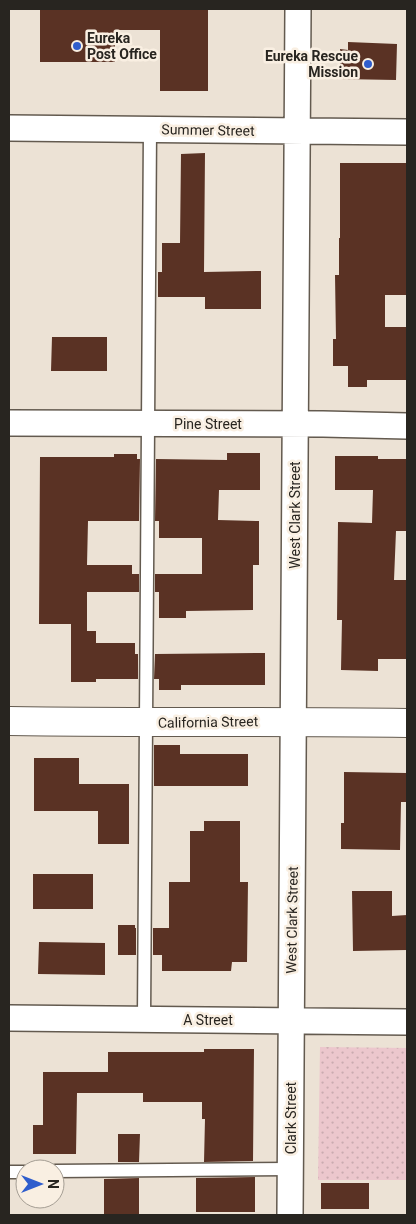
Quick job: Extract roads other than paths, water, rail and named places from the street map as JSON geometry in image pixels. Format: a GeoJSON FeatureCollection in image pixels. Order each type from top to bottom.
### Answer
{"type":"FeatureCollection","features":[{"type":"Feature","properties":{"kind":"street","name":"West Clark Street"},"geometry":{"type":"LineString","coordinates":[[291,1020],[298,9]]}},
{"type":"Feature","properties":{"kind":"street","name":"Summer Street"},"geometry":{"type":"LineString","coordinates":[[9,128],[407,132]]}},
{"type":"Feature","properties":{"kind":"street","name":"Pine Street"},"geometry":{"type":"LineString","coordinates":[[9,423],[407,426]]}},
{"type":"Feature","properties":{"kind":"street","name":"California Street"},"geometry":{"type":"LineString","coordinates":[[9,721],[407,723]]}},
{"type":"Feature","properties":{"kind":"street","name":"A Street"},"geometry":{"type":"LineString","coordinates":[[9,1018],[407,1022]]}},
{"type":"Feature","properties":{"kind":"street","name":"Clark Street"},"geometry":{"type":"LineString","coordinates":[[290,1215],[291,1020]]}},
{"type":"Feature","properties":{"kind":"lane"},"geometry":{"type":"LineString","coordinates":[[144,1020],[150,129]]}},
{"type":"Feature","properties":{"kind":"lane"},"geometry":{"type":"LineString","coordinates":[[65,1171],[291,1169]]}},
{"type":"Feature","properties":{"kind":"place","name":"Eureka Post Office"},"geometry":{"type":"Point","coordinates":[77,46]}},
{"type":"Feature","properties":{"kind":"place","name":"Eureka Rescue Mission"},"geometry":{"type":"Point","coordinates":[368,64]}}]}
